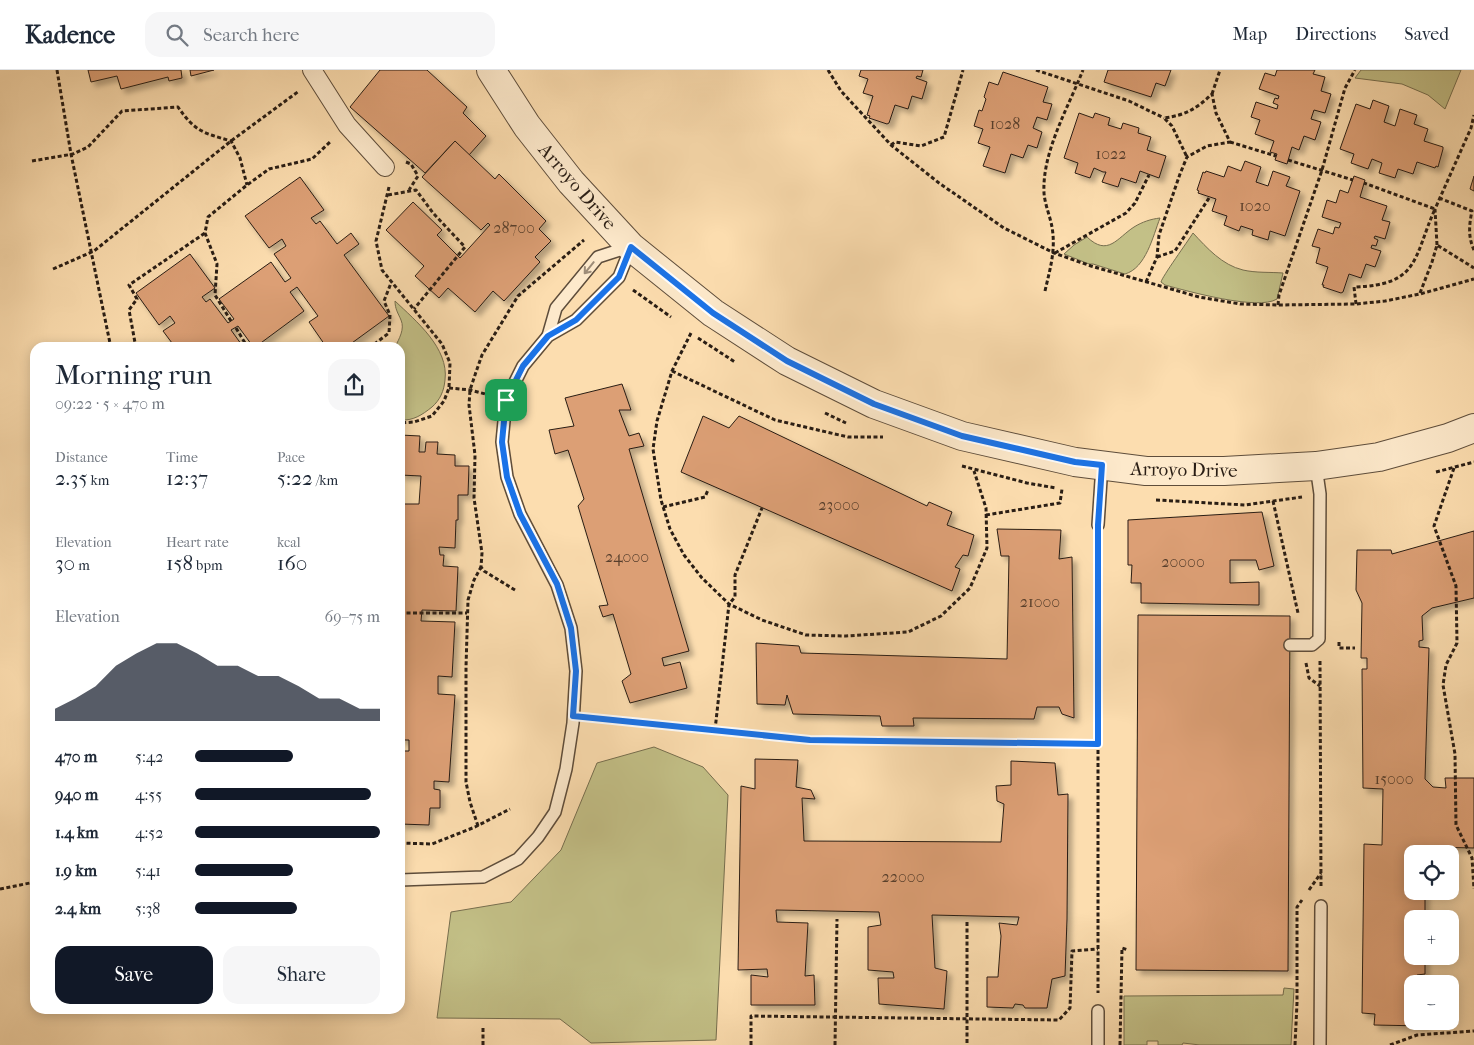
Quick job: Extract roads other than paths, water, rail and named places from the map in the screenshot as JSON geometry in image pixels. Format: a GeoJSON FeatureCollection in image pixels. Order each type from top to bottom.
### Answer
{"type":"FeatureCollection","features":[{"type":"Feature","properties":{"kind":"street","name":"Arroyo Drive"},"geometry":{"type":"LineString","coordinates":[[491,70],[527,126],[571,182],[631,247],[721,318],[787,361],[874,404],[962,436],[1075,462],[1146,471],[1214,471],[1316,466],[1379,457],[1448,438],[1474,428]]}},
{"type":"Feature","properties":{"kind":"street"},"geometry":{"type":"LineString","coordinates":[[315,74],[347,125],[385,167]]}},
{"type":"Feature","properties":{"kind":"lane"},"geometry":{"type":"LineString","coordinates":[[548,336],[556,308],[598,256],[631,247]]}},
{"type":"Feature","properties":{"kind":"lane"},"geometry":{"type":"LineString","coordinates":[[405,880],[483,877],[518,860],[538,837],[555,812],[566,769],[573,716],[576,671],[571,628],[557,584],[520,514],[507,477],[502,442],[506,400],[523,366],[548,336],[576,320],[619,277],[631,247]]}},
{"type":"Feature","properties":{"kind":"lane"},"geometry":{"type":"LineString","coordinates":[[1098,525],[1102,465]]}},
{"type":"Feature","properties":{"kind":"lane"},"geometry":{"type":"LineString","coordinates":[[1290,645],[1312,645],[1319,639],[1320,494],[1316,466]]}},
{"type":"Feature","properties":{"kind":"lane"},"geometry":{"type":"LineString","coordinates":[[1320,1045],[1321,906]]}},
{"type":"Feature","properties":{"kind":"lane"},"geometry":{"type":"LineString","coordinates":[[1098,1011],[1098,1045]]}}]}
